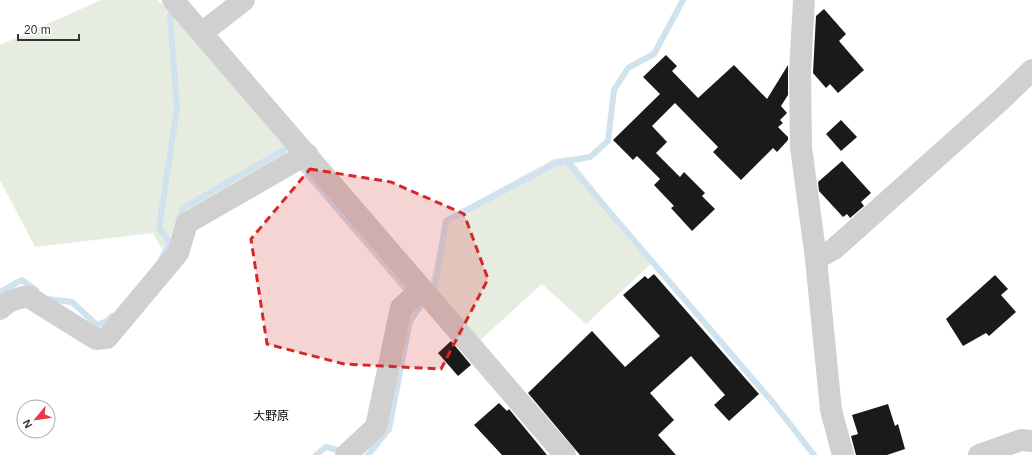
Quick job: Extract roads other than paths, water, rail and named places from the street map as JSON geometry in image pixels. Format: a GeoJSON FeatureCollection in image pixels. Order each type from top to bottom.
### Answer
{"type":"FeatureCollection","features":[{"type":"Feature","properties":{"kind":"street"},"geometry":{"type":"LineString","coordinates":[[173,0],[565,455]]}},
{"type":"Feature","properties":{"kind":"street"},"geometry":{"type":"LineString","coordinates":[[202,33],[244,0]]}},
{"type":"Feature","properties":{"kind":"street"},"geometry":{"type":"LineString","coordinates":[[804,0],[800,72],[801,147],[816,259],[831,410],[843,455]]}},
{"type":"Feature","properties":{"kind":"street"},"geometry":{"type":"LineString","coordinates":[[816,259],[834,249],[1032,70]]}},
{"type":"Feature","properties":{"kind":"street"},"geometry":{"type":"LineString","coordinates":[[0,309],[10,301],[27,296],[96,339],[107,338],[178,253],[187,223],[307,154]]}},
{"type":"Feature","properties":{"kind":"street"},"geometry":{"type":"LineString","coordinates":[[346,455],[376,427],[401,308],[422,289]]}},
{"type":"Feature","properties":{"kind":"street"},"geometry":{"type":"LineString","coordinates":[[979,455],[1021,440],[1032,441]]}},
{"type":"Feature","properties":{"kind":"waterway"},"geometry":{"type":"LineString","coordinates":[[435,287],[446,221],[556,163],[590,157],[608,141],[614,90],[628,68],[654,54],[683,0]]}},
{"type":"Feature","properties":{"kind":"waterway"},"geometry":{"type":"LineString","coordinates":[[162,257],[170,243],[159,228],[177,108],[170,15]]}},
{"type":"Feature","properties":{"kind":"waterway"},"geometry":{"type":"LineString","coordinates":[[178,221],[183,208],[284,150]]}},
{"type":"Feature","properties":{"kind":"waterway"},"geometry":{"type":"LineString","coordinates":[[566,161],[775,405],[814,455]]}},
{"type":"Feature","properties":{"kind":"waterway"},"geometry":{"type":"LineString","coordinates":[[303,169],[405,288]]}},
{"type":"Feature","properties":{"kind":"waterway"},"geometry":{"type":"LineString","coordinates":[[0,292],[22,280],[36,290]]}},
{"type":"Feature","properties":{"kind":"waterway"},"geometry":{"type":"LineString","coordinates":[[48,299],[72,302],[97,325],[107,321],[112,316]]}},
{"type":"Feature","properties":{"kind":"waterway"},"geometry":{"type":"LineString","coordinates":[[368,455],[389,429],[410,321],[420,307]]}},
{"type":"Feature","properties":{"kind":"waterway"},"geometry":{"type":"LineString","coordinates":[[316,455],[326,447],[337,450]]}},
{"type":"Feature","properties":{"kind":"district","name":"大野原"},"geometry":{"type":"Point","coordinates":[271,416]}}]}
